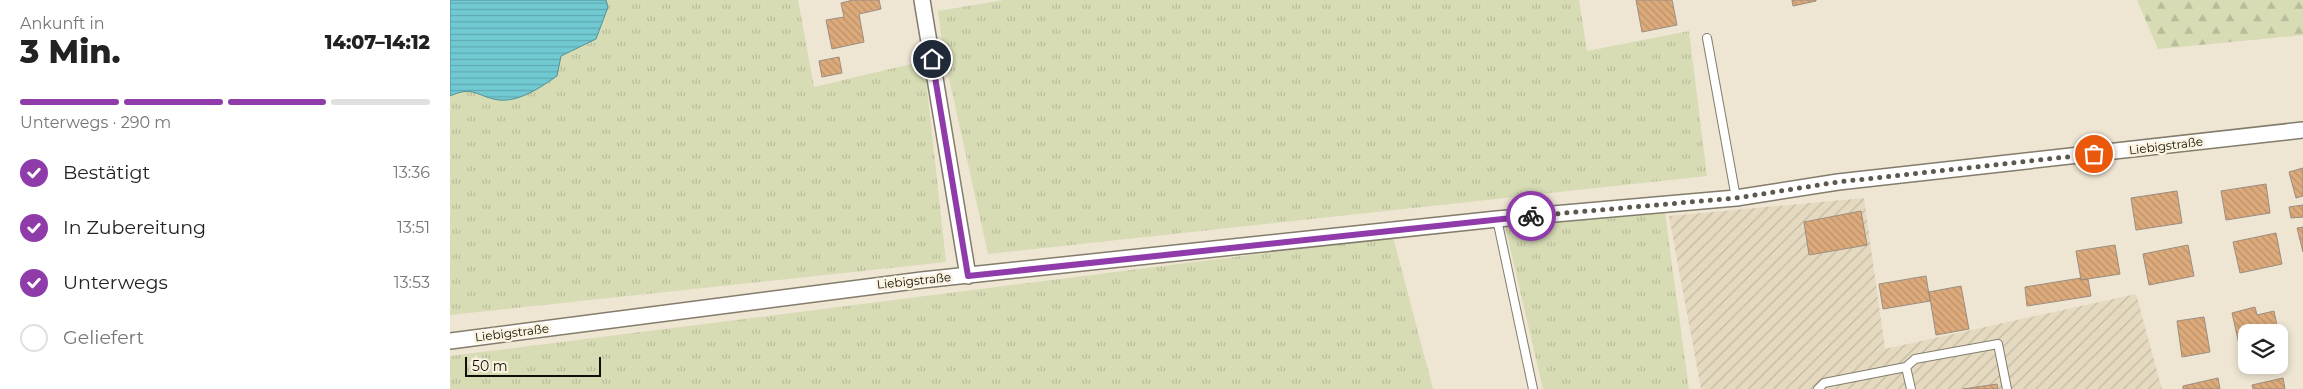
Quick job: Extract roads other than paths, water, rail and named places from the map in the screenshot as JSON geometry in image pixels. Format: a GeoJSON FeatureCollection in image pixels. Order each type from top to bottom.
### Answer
{"type":"FeatureCollection","features":[{"type":"Feature","properties":{"kind":"street"},"geometry":{"type":"LineString","coordinates":[[922,0],[968,276]]}},
{"type":"Feature","properties":{"kind":"street","name":"Liebigstraße"},"geometry":{"type":"LineString","coordinates":[[450,341],[912,281],[1497,219],[1736,198],[1838,182],[2303,130]]}},
{"type":"Feature","properties":{"kind":"lane"},"geometry":{"type":"LineString","coordinates":[[1707,38],[1736,198]]}},
{"type":"Feature","properties":{"kind":"lane"},"geometry":{"type":"LineString","coordinates":[[1497,219],[1533,389]]}},
{"type":"Feature","properties":{"kind":"lane"},"geometry":{"type":"LineString","coordinates":[[1818,389],[1824,383],[1906,367],[1915,359],[1998,344],[2007,389]]}},
{"type":"Feature","properties":{"kind":"lane"},"geometry":{"type":"LineString","coordinates":[[1906,367],[1911,389]]}},
{"type":"Feature","properties":{"kind":"water"},"geometry":{"type":"Polygon","coordinates":[[[450,0],[606,0],[608,7],[596,39],[561,56],[557,76],[537,89],[515,99],[499,100],[470,92],[450,96],[450,0]]]}}]}
